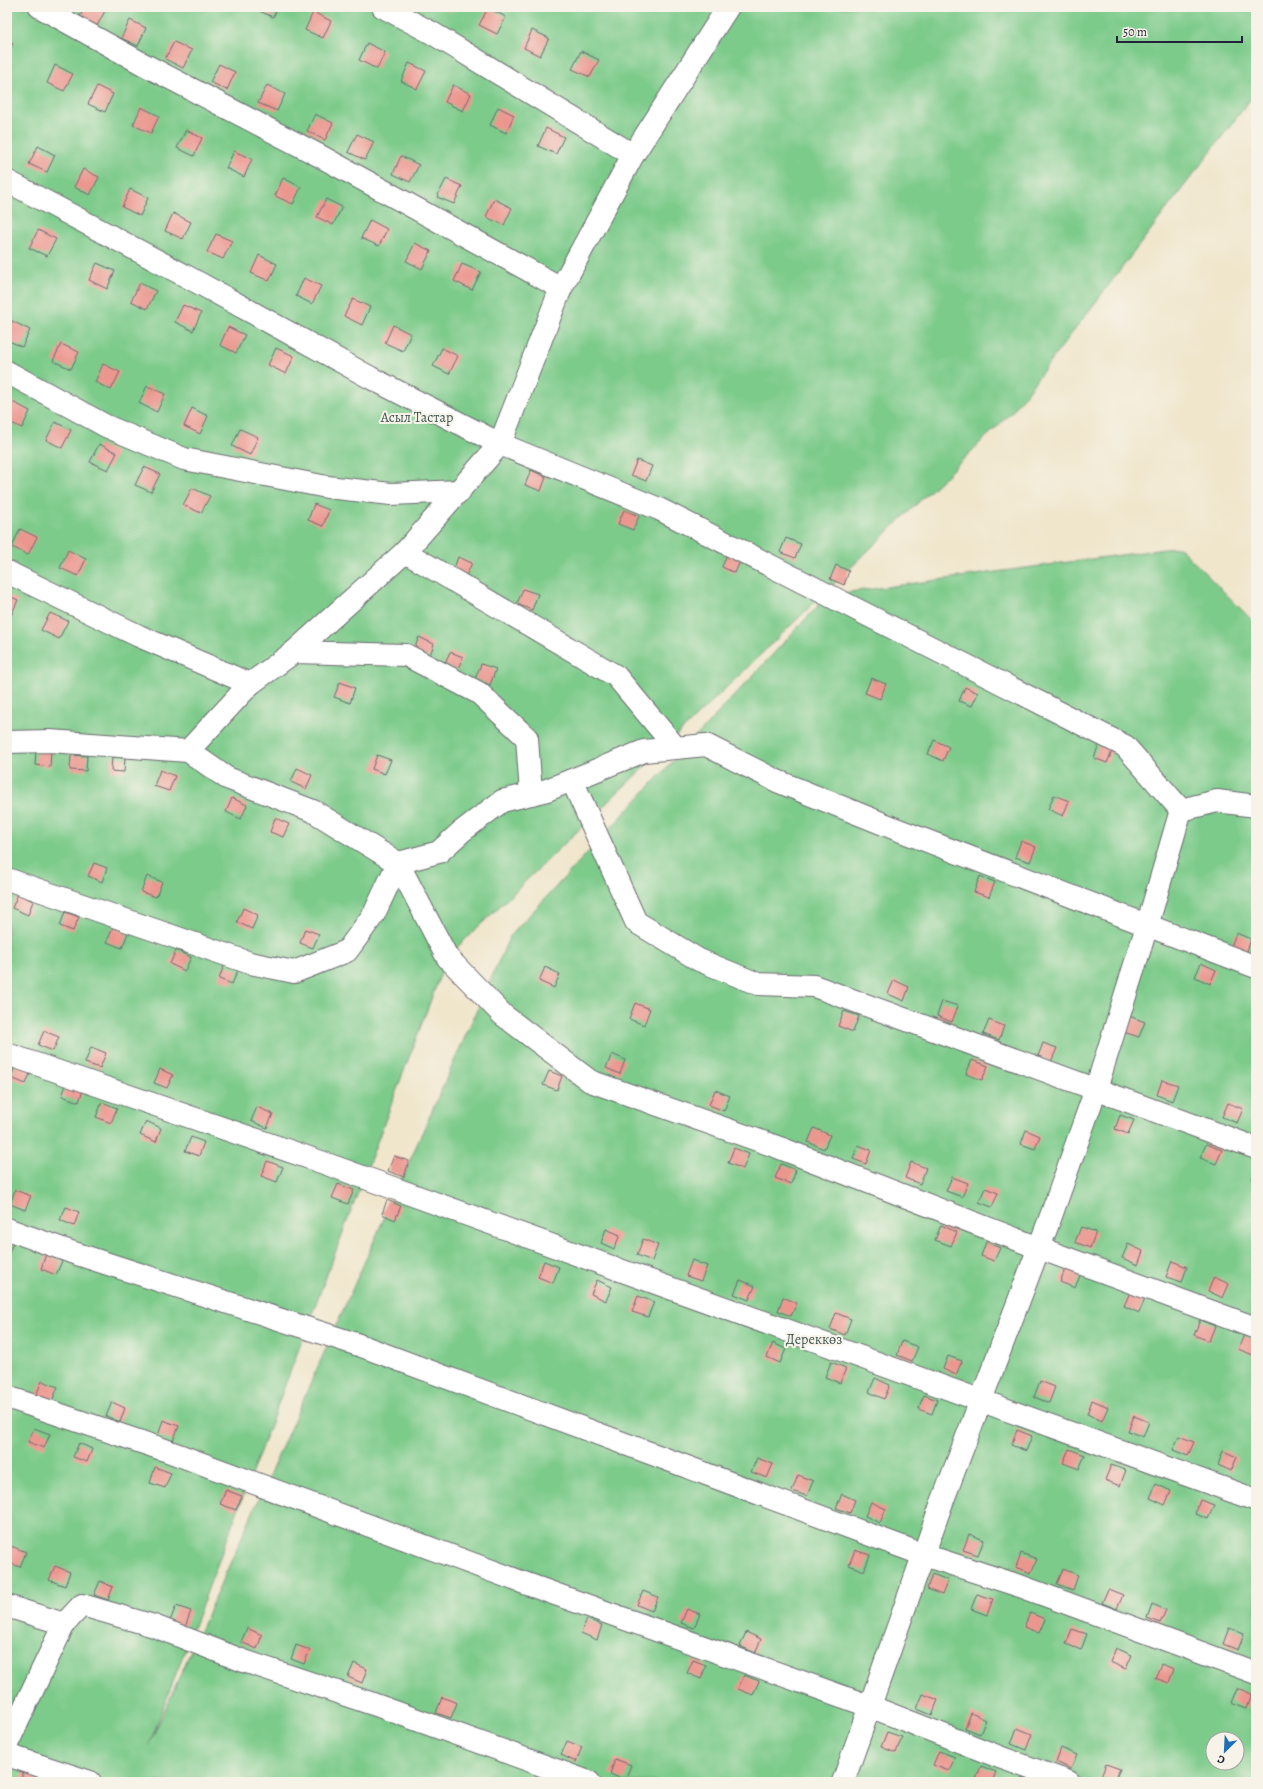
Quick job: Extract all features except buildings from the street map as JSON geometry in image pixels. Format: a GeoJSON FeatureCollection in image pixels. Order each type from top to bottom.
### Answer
{"type":"FeatureCollection","features":[{"type":"Feature","properties":{"kind":"street"},"geometry":{"type":"LineString","coordinates":[[40,7],[143,64],[320,156],[561,288]]}},
{"type":"Feature","properties":{"kind":"street"},"geometry":{"type":"LineString","coordinates":[[383,7],[432,33],[633,155]]}},
{"type":"Feature","properties":{"kind":"street"},"geometry":{"type":"LineString","coordinates":[[188,751],[250,684],[294,652],[405,552],[500,444],[561,288],[633,155],[719,10]]}},
{"type":"Feature","properties":{"kind":"street"},"geometry":{"type":"LineString","coordinates":[[7,181],[197,282],[371,378],[500,444],[659,509],[1125,746],[1181,810]]}},
{"type":"Feature","properties":{"kind":"street"},"geometry":{"type":"LineString","coordinates":[[7,372],[106,426],[184,459],[327,487],[390,494],[460,491]]}},
{"type":"Feature","properties":{"kind":"street"},"geometry":{"type":"LineString","coordinates":[[405,552],[616,676],[676,748]]}},
{"type":"Feature","properties":{"kind":"street"},"geometry":{"type":"LineString","coordinates":[[7,572],[139,636],[250,684]]}},
{"type":"Feature","properties":{"kind":"street"},"geometry":{"type":"LineString","coordinates":[[294,652],[406,655],[480,693],[527,738],[532,794]]}},
{"type":"Feature","properties":{"kind":"street"},"geometry":{"type":"LineString","coordinates":[[7,742],[50,741],[188,751],[227,778],[313,811],[398,863],[447,957],[503,1015],[590,1081],[780,1148],[1040,1248],[1256,1328]]}},
{"type":"Feature","properties":{"kind":"street"},"geometry":{"type":"LineString","coordinates":[[7,879],[250,963],[294,972],[347,951],[374,914],[398,863],[439,852],[461,832],[502,801],[532,794],[572,780],[644,751],[706,745],[784,784],[896,830],[1256,967]]}},
{"type":"Feature","properties":{"kind":"street"},"geometry":{"type":"LineString","coordinates":[[572,780],[636,922],[700,960],[758,984],[814,986],[1256,1148]]}},
{"type":"Feature","properties":{"kind":"street"},"geometry":{"type":"LineString","coordinates":[[1181,810],[1217,801],[1256,806]]}},
{"type":"Feature","properties":{"kind":"street"},"geometry":{"type":"LineString","coordinates":[[843,1782],[924,1556],[1040,1248],[1096,1089],[1147,926],[1181,810]]}},
{"type":"Feature","properties":{"kind":"street"},"geometry":{"type":"LineString","coordinates":[[7,1055],[324,1163],[981,1402],[1256,1500]]}},
{"type":"Feature","properties":{"kind":"street"},"geometry":{"type":"LineString","coordinates":[[7,1229],[70,1252],[360,1346],[924,1556],[1020,1586],[1256,1673]]}},
{"type":"Feature","properties":{"kind":"street"},"geometry":{"type":"LineString","coordinates":[[7,1397],[165,1450],[527,1584],[869,1706],[1002,1758],[1069,1782]]}},
{"type":"Feature","properties":{"kind":"street"},"geometry":{"type":"LineString","coordinates":[[7,1744],[64,1624],[82,1605],[154,1626],[241,1660],[373,1704],[589,1782]]}},
{"type":"Feature","properties":{"kind":"street"},"geometry":{"type":"LineString","coordinates":[[7,1606],[64,1624]]}},
{"type":"Feature","properties":{"kind":"street"},"geometry":{"type":"LineString","coordinates":[[7,1755],[90,1782]]}},
{"type":"Feature","properties":{"kind":"green space"},"geometry":{"type":"Polygon","coordinates":[[[7,7],[1256,7],[1256,92],[1011,413],[447,957],[149,1745],[510,936],[828,595],[1179,547],[1256,624],[1256,1782],[7,1782],[7,7]]]}},
{"type":"Feature","properties":{"kind":"park label","name":"Асыл Тастар"},"geometry":{"type":"Point","coordinates":[417,417]}},
{"type":"Feature","properties":{"kind":"park label","name":"Дереккөз"},"geometry":{"type":"Point","coordinates":[814,1339]}}]}
